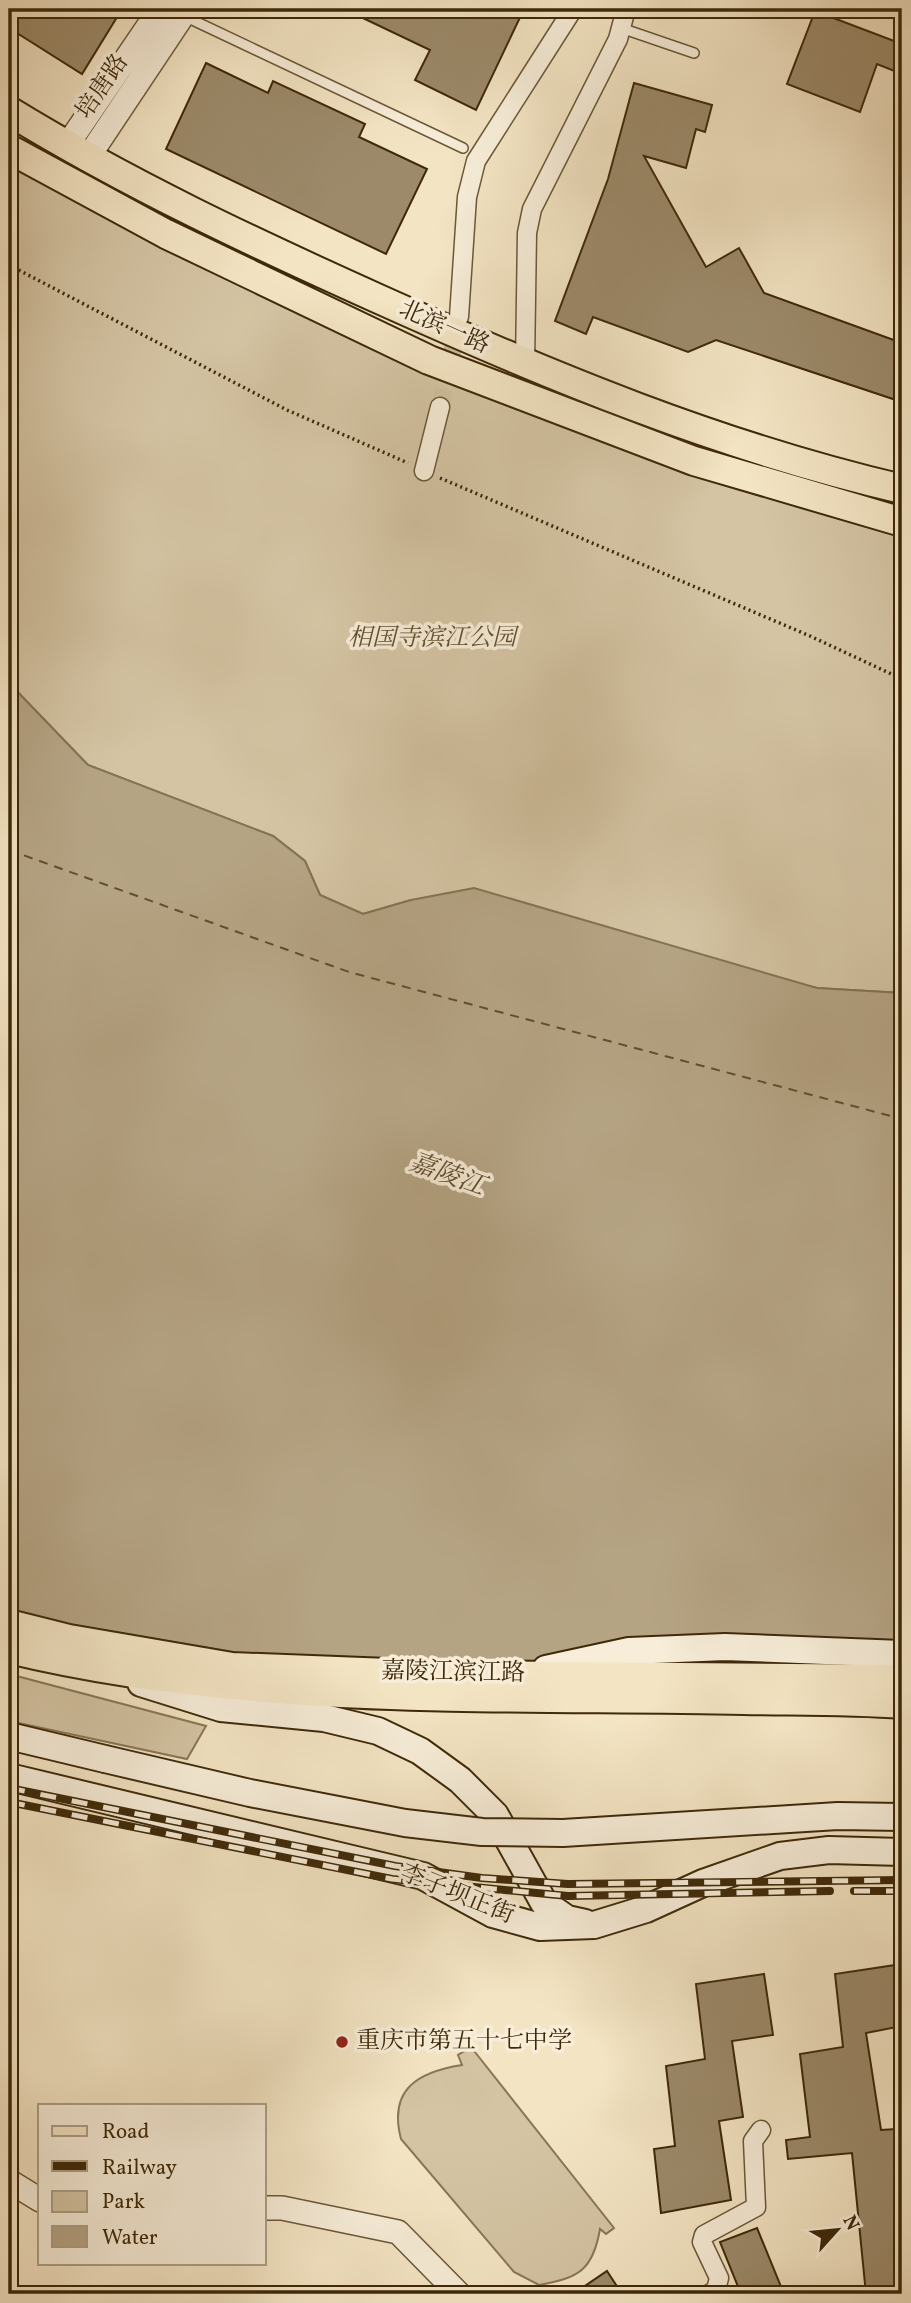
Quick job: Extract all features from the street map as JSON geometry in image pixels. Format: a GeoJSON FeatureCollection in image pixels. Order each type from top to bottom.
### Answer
{"type":"FeatureCollection","features":[{"type":"Feature","properties":{"kind":"main road","name":"北滨一路"},"geometry":{"type":"LineString","coordinates":[[9,111],[76,153],[259,246],[525,364],[713,437],[902,489]]}},
{"type":"Feature","properties":{"kind":"main road","name":"北滨一路"},"geometry":{"type":"LineString","coordinates":[[9,149],[166,234],[429,360],[694,461],[902,522]]}},
{"type":"Feature","properties":{"kind":"main road","name":"嘉陵江滨江路"},"geometry":{"type":"LineString","coordinates":[[9,1624],[69,1639],[232,1667],[440,1675],[902,1679]]}},
{"type":"Feature","properties":{"kind":"main road"},"geometry":{"type":"LineString","coordinates":[[524,1674],[629,1651],[725,1647],[902,1654]]}},
{"type":"Feature","properties":{"kind":"main road","name":"嘉陵江滨江路"},"geometry":{"type":"LineString","coordinates":[[9,1649],[65,1663],[224,1684],[437,1697],[902,1704]]}},
{"type":"Feature","properties":{"kind":"main road"},"geometry":{"type":"LineString","coordinates":[[65,1663],[221,1708],[324,1718],[378,1731],[420,1751],[460,1780],[495,1815],[544,1903],[567,1919],[594,1925]]}},
{"type":"Feature","properties":{"kind":"main road","name":"李子坝正街"},"geometry":{"type":"LineString","coordinates":[[9,1736],[289,1801],[405,1823],[482,1832],[563,1833],[838,1816],[902,1817]]}},
{"type":"Feature","properties":{"kind":"main road","name":"李子坝正街"},"geometry":{"type":"LineString","coordinates":[[9,1777],[423,1875],[493,1914],[540,1927],[594,1925],[646,1909],[703,1883],[780,1856],[829,1850],[902,1852]]}},
{"type":"Feature","properties":{"kind":"street","name":"培唐路"},"geometry":{"type":"LineString","coordinates":[[76,153],[160,9]]}},
{"type":"Feature","properties":{"kind":"street"},"geometry":{"type":"LineString","coordinates":[[459,317],[467,197],[476,161],[573,9]]}},
{"type":"Feature","properties":{"kind":"street"},"geometry":{"type":"LineString","coordinates":[[525,364],[527,233],[532,209],[621,29],[626,9]]}},
{"type":"Feature","properties":{"kind":"street","name":"培唐路"},"geometry":{"type":"LineString","coordinates":[[76,153],[185,12]]}},
{"type":"Feature","properties":{"kind":"street"},"geometry":{"type":"LineString","coordinates":[[424,471],[440,407]]}},
{"type":"Feature","properties":{"kind":"street"},"geometry":{"type":"LineString","coordinates":[[709,2294],[716,2290],[719,2278],[702,2242],[704,2235],[756,2207],[752,2141],[761,2130]]}},
{"type":"Feature","properties":{"kind":"street"},"geometry":{"type":"LineString","coordinates":[[9,2181],[38,2199]]}},
{"type":"Feature","properties":{"kind":"street"},"geometry":{"type":"LineString","coordinates":[[266,2208],[282,2208],[398,2232],[459,2294]]}},
{"type":"Feature","properties":{"kind":"lane"},"geometry":{"type":"LineString","coordinates":[[185,12],[463,148]]}},
{"type":"Feature","properties":{"kind":"lane"},"geometry":{"type":"LineString","coordinates":[[621,29],[694,53]]}},
{"type":"Feature","properties":{"kind":"path"},"geometry":{"type":"LineString","coordinates":[[9,265],[288,410],[902,679]]}},
{"type":"Feature","properties":{"kind":"green space","name":"相国寺滨江公园"},"geometry":{"type":"Polygon","coordinates":[[[9,163],[693,470],[902,536],[902,993],[817,988],[411,900],[363,914],[320,895],[305,861],[273,836],[88,765],[9,683],[9,163]]]}},
{"type":"Feature","properties":{"kind":"green space"},"geometry":{"type":"Polygon","coordinates":[[[9,1674],[206,1726],[187,1759],[9,1721],[9,1674]]]}},
{"type":"Feature","properties":{"kind":"green space"},"geometry":{"type":"Polygon","coordinates":[[[471,2047],[614,2228],[606,2234],[600,2229],[588,2263],[574,2275],[539,2285],[514,2272],[401,2139],[398,2122],[403,2095],[420,2078],[432,2072],[462,2065],[458,2055],[471,2047]]]}},
{"type":"Feature","properties":{"kind":"water","name":"嘉陵江"},"geometry":{"type":"Polygon","coordinates":[[[9,683],[88,765],[273,836],[305,861],[320,895],[363,914],[411,900],[474,888],[817,988],[902,993],[902,1657],[573,1710],[9,1614],[9,683]]]}},
{"type":"Feature","properties":{"kind":"building"},"geometry":{"type":"Polygon","coordinates":[[[9,9],[122,9],[82,74],[9,28],[9,9]]]}},
{"type":"Feature","properties":{"kind":"building"},"geometry":{"type":"Polygon","coordinates":[[[344,9],[524,9],[476,110],[415,80],[430,50],[344,9]]]}},
{"type":"Feature","properties":{"kind":"building"},"geometry":{"type":"Polygon","coordinates":[[[815,11],[902,44],[902,74],[877,64],[860,112],[787,84],[815,11]]]}},
{"type":"Feature","properties":{"kind":"building"},"geometry":{"type":"Polygon","coordinates":[[[206,63],[268,93],[273,81],[365,124],[359,137],[427,169],[386,254],[166,149],[206,63]]]}},
{"type":"Feature","properties":{"kind":"building"},"geometry":{"type":"Polygon","coordinates":[[[634,83],[712,105],[705,132],[696,129],[686,168],[644,156],[706,267],[739,248],[764,293],[902,343],[902,402],[716,340],[688,352],[593,317],[586,334],[555,321],[608,179],[634,83]]]}},
{"type":"Feature","properties":{"kind":"building"},"geometry":{"type":"Polygon","coordinates":[[[902,1964],[902,2026],[866,2033],[881,2130],[896,2129],[902,2186],[902,2294],[866,2294],[852,2153],[788,2159],[786,2140],[810,2137],[800,2054],[843,2047],[835,1974],[902,1964]]]}},
{"type":"Feature","properties":{"kind":"building"},"geometry":{"type":"Polygon","coordinates":[[[764,1974],[773,2035],[732,2041],[743,2117],[719,2121],[731,2200],[661,2213],[654,2149],[675,2146],[666,2066],[705,2059],[696,1984],[764,1974]]]}},
{"type":"Feature","properties":{"kind":"building"},"geometry":{"type":"Polygon","coordinates":[[[757,2228],[784,2294],[741,2294],[720,2242],[757,2228]]]}},
{"type":"Feature","properties":{"kind":"building"},"geometry":{"type":"Polygon","coordinates":[[[607,2271],[622,2294],[573,2294],[607,2271]]]}},
{"type":"Feature","properties":{"kind":"ferry route"},"geometry":{"type":"LineString","coordinates":[[9,850],[349,972],[902,1119]]}},
{"type":"Feature","properties":{"kind":"tunnel"},"geometry":{"type":"LineString","coordinates":[[440,407],[458,325]]}},
{"type":"Feature","properties":{"kind":"railway"},"geometry":{"type":"LineString","coordinates":[[9,1788],[395,1866],[482,1878],[568,1884],[902,1880]]}},
{"type":"Feature","properties":{"kind":"railway"},"geometry":{"type":"LineString","coordinates":[[9,1802],[392,1879],[568,1896],[830,1891]]}},
{"type":"Feature","properties":{"kind":"railway"},"geometry":{"type":"LineString","coordinates":[[854,1891],[902,1891]]}},
{"type":"Feature","properties":{"kind":"place","name":"重庆市第五十七中学"},"geometry":{"type":"Point","coordinates":[342,2042]}}]}
